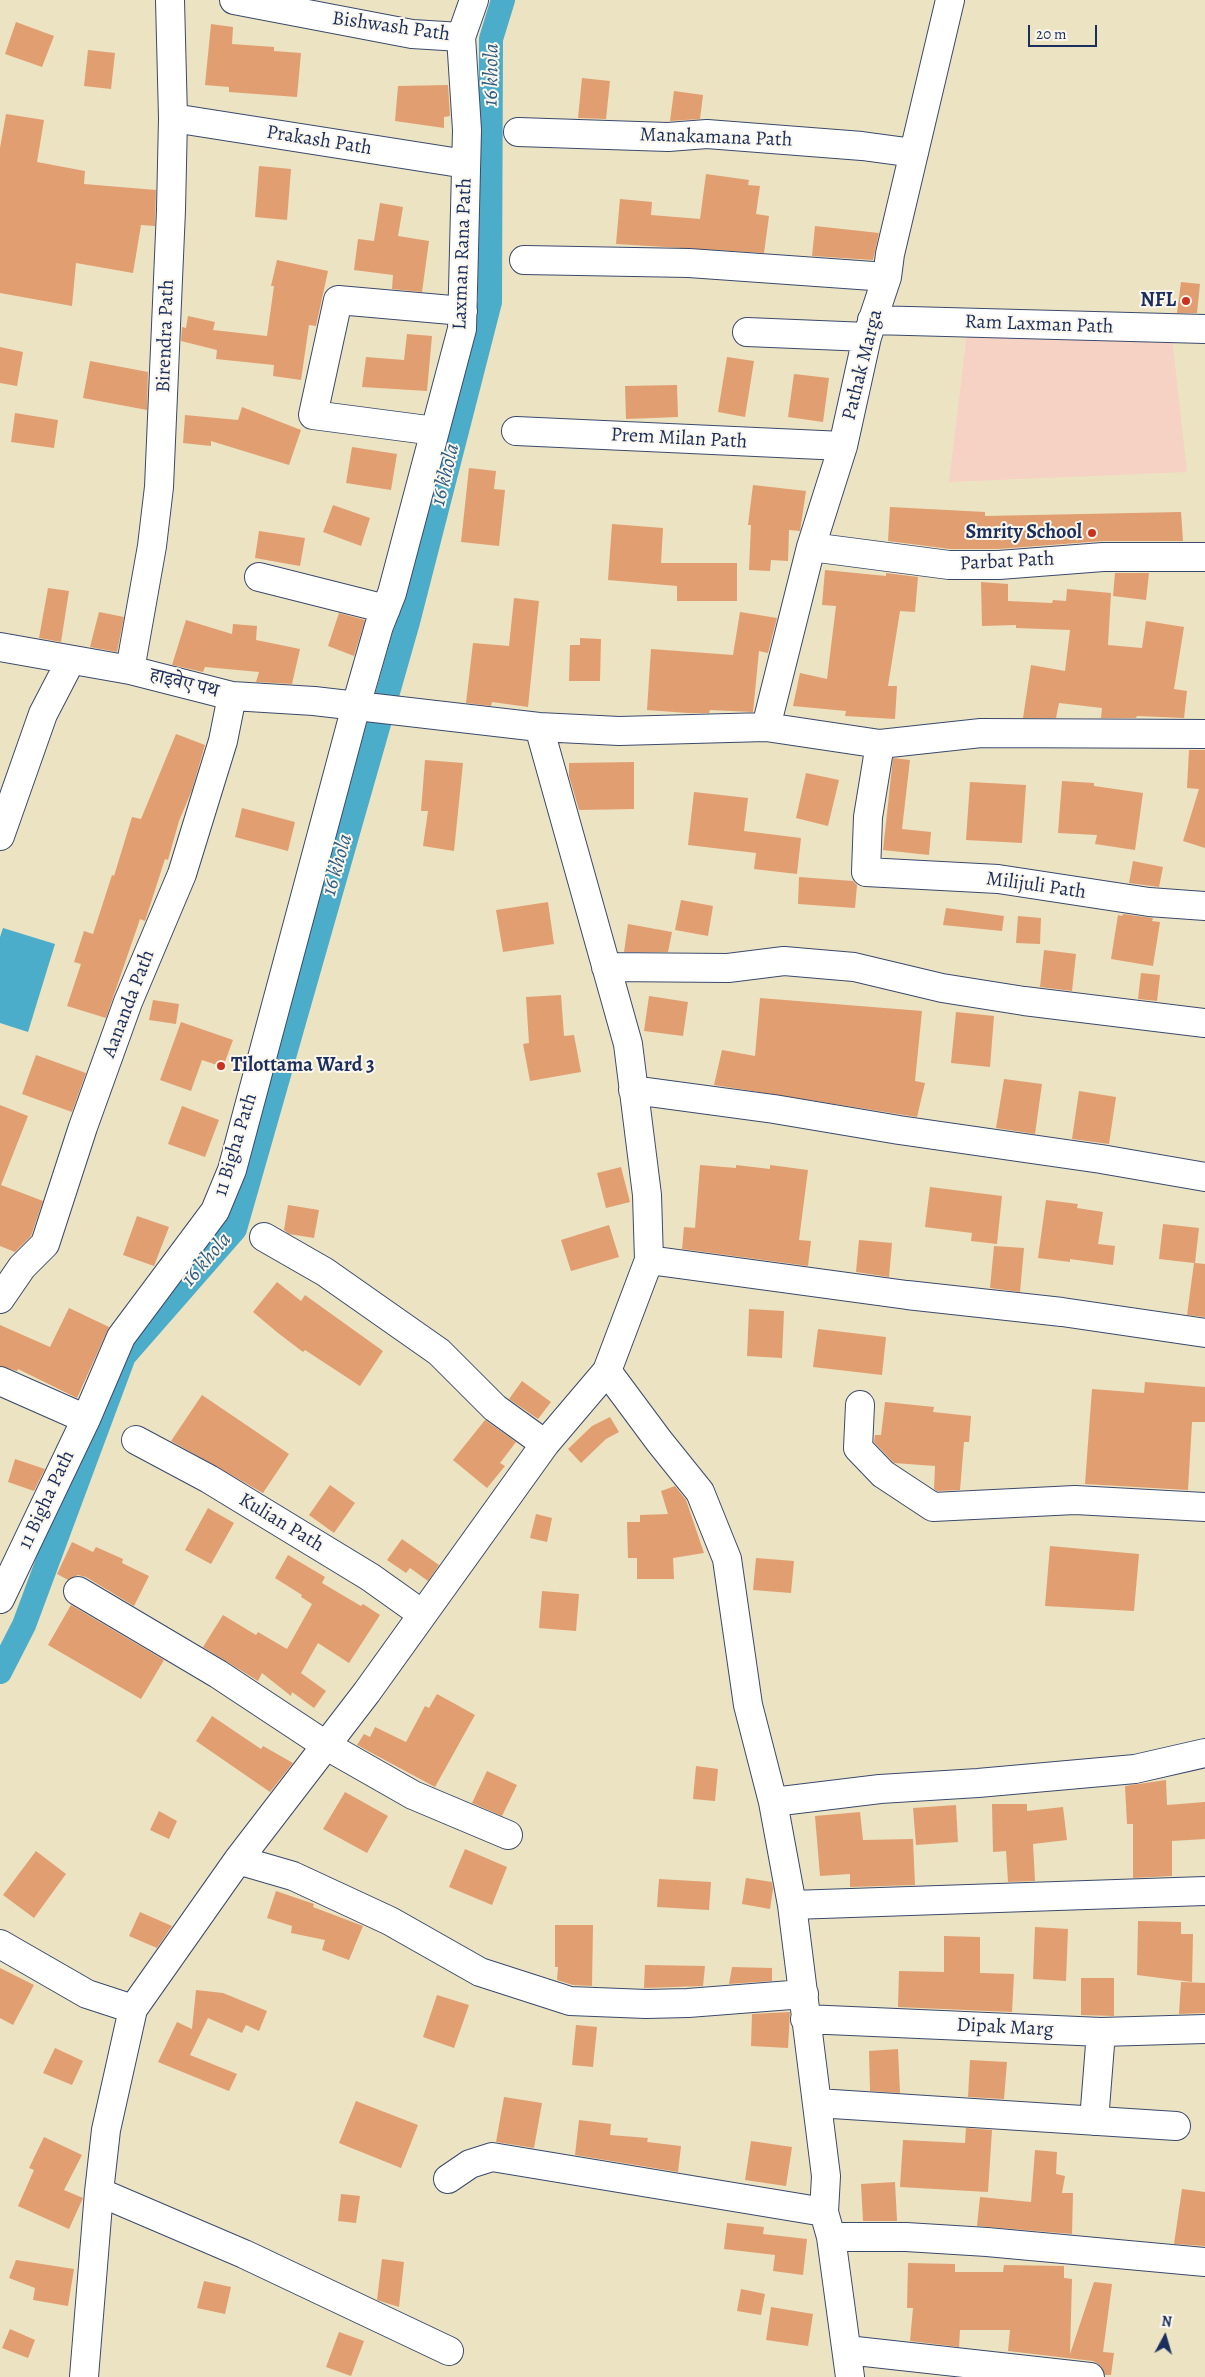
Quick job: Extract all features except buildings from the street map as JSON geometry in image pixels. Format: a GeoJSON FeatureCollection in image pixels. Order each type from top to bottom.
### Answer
{"type":"FeatureCollection","features":[{"type":"Feature","properties":{"kind":"street","name":"Birendra Path"},"geometry":{"type":"LineString","coordinates":[[130,670],[152,546],[159,487],[171,210],[173,118],[170,0]]}},
{"type":"Feature","properties":{"kind":"street","name":"Bishwash Path"},"geometry":{"type":"LineString","coordinates":[[234,0],[412,34],[461,37]]}},
{"type":"Feature","properties":{"kind":"street","name":"Laxman Rana Path"},"geometry":{"type":"LineString","coordinates":[[362,706],[386,609],[462,329],[467,130],[461,37],[474,0]]}},
{"type":"Feature","properties":{"kind":"street","name":"Pathak Marga"},"geometry":{"type":"LineString","coordinates":[[766,728],[811,547],[843,446],[870,328],[887,277],[890,254],[950,0]]}},
{"type":"Feature","properties":{"kind":"street","name":"Prakash Path"},"geometry":{"type":"LineString","coordinates":[[173,118],[466,164]]}},
{"type":"Feature","properties":{"kind":"street","name":"Manakamana Path"},"geometry":{"type":"LineString","coordinates":[[518,132],[668,137],[707,134],[862,146],[914,153]]}},
{"type":"Feature","properties":{"kind":"street"},"geometry":{"type":"LineString","coordinates":[[524,260],[689,264],[887,277]]}},
{"type":"Feature","properties":{"kind":"street"},"geometry":{"type":"LineString","coordinates":[[435,431],[313,415],[338,300],[463,311]]}},
{"type":"Feature","properties":{"kind":"street","name":"Ram Laxman Path"},"geometry":{"type":"LineString","coordinates":[[747,332],[870,328],[1205,329]]}},
{"type":"Feature","properties":{"kind":"street","name":"Prem Milan Path"},"geometry":{"type":"LineString","coordinates":[[516,431],[843,446]]}},
{"type":"Feature","properties":{"kind":"street","name":"Parbat Path"},"geometry":{"type":"LineString","coordinates":[[811,547],[949,565],[999,565],[1103,557],[1205,557]]}},
{"type":"Feature","properties":{"kind":"street"},"geometry":{"type":"LineString","coordinates":[[259,577],[386,609]]}},
{"type":"Feature","properties":{"kind":"street","name":"हाइवेए पथ"},"geometry":{"type":"LineString","coordinates":[[0,647],[130,670],[232,696],[362,706],[539,727],[619,731],[766,728],[880,744],[981,732],[1205,734]]}},
{"type":"Feature","properties":{"kind":"street"},"geometry":{"type":"LineString","coordinates":[[0,836],[43,714],[71,660]]}},
{"type":"Feature","properties":{"kind":"street","name":"Aananda Path"},"geometry":{"type":"LineString","coordinates":[[0,1298],[11,1263],[45,1244],[83,1127],[128,1002],[182,874],[223,741],[232,696]]}},
{"type":"Feature","properties":{"kind":"street","name":"11 Bigha Path"},"geometry":{"type":"LineString","coordinates":[[0,1600],[86,1419],[121,1337],[215,1210],[232,1170],[362,706]]}},
{"type":"Feature","properties":{"kind":"street"},"geometry":{"type":"LineString","coordinates":[[84,2377],[106,2130],[133,2009],[238,1860],[327,1746],[545,1444],[607,1371],[649,1260],[648,1195],[628,1044],[539,727]]}},
{"type":"Feature","properties":{"kind":"street","name":"Milijuli Path"},"geometry":{"type":"LineString","coordinates":[[880,744],[868,817],[866,872],[998,879],[1149,902],[1205,906]]}},
{"type":"Feature","properties":{"kind":"street"},"geometry":{"type":"LineString","coordinates":[[606,967],[728,968],[792,961],[854,967],[942,988],[1041,1004],[1205,1023]]}},
{"type":"Feature","properties":{"kind":"street"},"geometry":{"type":"LineString","coordinates":[[634,1090],[774,1108],[899,1130],[1102,1158],[1205,1177]]}},
{"type":"Feature","properties":{"kind":"street"},"geometry":{"type":"LineString","coordinates":[[264,1237],[325,1272],[439,1352],[495,1408],[545,1444]]}},
{"type":"Feature","properties":{"kind":"street"},"geometry":{"type":"LineString","coordinates":[[649,1260],[907,1295],[1062,1312],[1205,1333]]}},
{"type":"Feature","properties":{"kind":"street"},"geometry":{"type":"LineString","coordinates":[[607,1371],[700,1492],[727,1560],[748,1705],[773,1802],[792,1905],[826,2176],[828,2225],[850,2377]]}},
{"type":"Feature","properties":{"kind":"street"},"geometry":{"type":"LineString","coordinates":[[0,1381],[42,1402],[86,1419]]}},
{"type":"Feature","properties":{"kind":"street"},"geometry":{"type":"LineString","coordinates":[[860,1405],[858,1448],[884,1474],[933,1506],[1075,1500],[1205,1507]]}},
{"type":"Feature","properties":{"kind":"street","name":"Kulian Path"},"geometry":{"type":"LineString","coordinates":[[136,1440],[209,1479],[370,1577],[422,1614]]}},
{"type":"Feature","properties":{"kind":"street"},"geometry":{"type":"LineString","coordinates":[[78,1591],[218,1674],[327,1746],[413,1795],[508,1835]]}},
{"type":"Feature","properties":{"kind":"street"},"geometry":{"type":"LineString","coordinates":[[773,1802],[880,1789],[978,1783],[1135,1769],[1205,1753]]}},
{"type":"Feature","properties":{"kind":"street","name":"Dipak Marg"},"geometry":{"type":"LineString","coordinates":[[238,1860],[293,1876],[390,1921],[480,1972],[570,2001],[805,2006],[1101,2032],[1205,2030]]}},
{"type":"Feature","properties":{"kind":"street"},"geometry":{"type":"LineString","coordinates":[[792,1905],[1205,1891]]}},
{"type":"Feature","properties":{"kind":"street"},"geometry":{"type":"LineString","coordinates":[[0,1944],[87,1994],[133,2009]]}},
{"type":"Feature","properties":{"kind":"street"},"geometry":{"type":"LineString","coordinates":[[1094,2121],[1101,2032]]}},
{"type":"Feature","properties":{"kind":"street"},"geometry":{"type":"LineString","coordinates":[[817,2103],[888,2106],[1176,2126]]}},
{"type":"Feature","properties":{"kind":"street"},"geometry":{"type":"LineString","coordinates":[[448,2179],[470,2164],[492,2156],[828,2225],[906,2237],[1205,2262]]}},
{"type":"Feature","properties":{"kind":"street"},"geometry":{"type":"LineString","coordinates":[[99,2192],[244,2254],[449,2351]]}},
{"type":"Feature","properties":{"kind":"street"},"geometry":{"type":"LineString","coordinates":[[847,2350],[1090,2377]]}},
{"type":"Feature","properties":{"kind":"shaded area"},"geometry":{"type":"Polygon","coordinates":[[[963,323],[1171,329],[1187,472],[949,482],[966,341],[963,323]]]}},
{"type":"Feature","properties":{"kind":"water"},"geometry":{"type":"Polygon","coordinates":[[[3,928],[55,944],[28,1032],[0,1023],[0,937],[3,928]]]}},
{"type":"Feature","properties":{"kind":"waterway","name":"16 khola"},"geometry":{"type":"LineString","coordinates":[[0,1672],[24,1625],[124,1356],[235,1229],[408,622],[490,302],[491,39],[503,0]]}},
{"type":"Feature","properties":{"kind":"place","name":"NFL"},"geometry":{"type":"Point","coordinates":[1186,301]}},
{"type":"Feature","properties":{"kind":"place","name":"Smrity School"},"geometry":{"type":"Point","coordinates":[1092,533]}},
{"type":"Feature","properties":{"kind":"place","name":"Tilottama Ward 3"},"geometry":{"type":"Point","coordinates":[221,1066]}}]}
